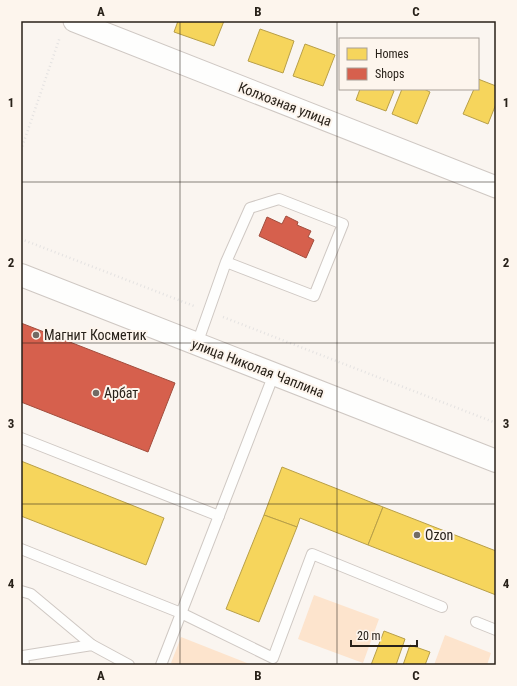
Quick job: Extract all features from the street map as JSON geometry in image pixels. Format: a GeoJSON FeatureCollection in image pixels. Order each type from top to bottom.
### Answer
{"type":"FeatureCollection","features":[{"type":"Feature","properties":{"kind":"street","name":"Колхозная улица"},"geometry":{"type":"LineString","coordinates":[[74,21],[496,187]]}},
{"type":"Feature","properties":{"kind":"street","name":"улица Николая Чаплина"},"geometry":{"type":"LineString","coordinates":[[21,275],[496,461]]}},
{"type":"Feature","properties":{"kind":"lane"},"geometry":{"type":"LineString","coordinates":[[197,344],[226,262],[250,208],[279,199],[343,224],[314,296],[226,262]]}},
{"type":"Feature","properties":{"kind":"lane"},"geometry":{"type":"LineString","coordinates":[[161,665],[274,374]]}},
{"type":"Feature","properties":{"kind":"lane"},"geometry":{"type":"LineString","coordinates":[[21,438],[219,516]]}},
{"type":"Feature","properties":{"kind":"lane"},"geometry":{"type":"LineString","coordinates":[[21,549],[181,613],[273,658],[312,554],[442,607]]}},
{"type":"Feature","properties":{"kind":"lane"},"geometry":{"type":"LineString","coordinates":[[21,591],[31,594],[92,645],[129,665]]}},
{"type":"Feature","properties":{"kind":"lane"},"geometry":{"type":"LineString","coordinates":[[476,622],[496,630]]}},
{"type":"Feature","properties":{"kind":"lane"},"geometry":{"type":"LineString","coordinates":[[24,665],[23,656],[92,645]]}},
{"type":"Feature","properties":{"kind":"path"},"geometry":{"type":"LineString","coordinates":[[21,150],[60,36]]}},
{"type":"Feature","properties":{"kind":"path"},"geometry":{"type":"LineString","coordinates":[[21,238],[496,423]]}},
{"type":"Feature","properties":{"kind":"shaded area"},"geometry":{"type":"Polygon","coordinates":[[[314,595],[379,619],[363,663],[298,639],[314,595]]]}},
{"type":"Feature","properties":{"kind":"shaded area"},"geometry":{"type":"Polygon","coordinates":[[[445,635],[491,653],[487,665],[434,665],[445,635]]]}},
{"type":"Feature","properties":{"kind":"shaded area"},"geometry":{"type":"Polygon","coordinates":[[[181,637],[252,665],[177,665],[171,663],[181,637]]]}},
{"type":"Feature","properties":{"kind":"building: Homes"},"geometry":{"type":"Polygon","coordinates":[[[178,21],[224,21],[214,46],[174,32],[178,21]]]}},
{"type":"Feature","properties":{"kind":"building: Homes"},"geometry":{"type":"Polygon","coordinates":[[[260,29],[294,41],[283,73],[248,61],[260,29]]]}},
{"type":"Feature","properties":{"kind":"building: Homes"},"geometry":{"type":"Polygon","coordinates":[[[305,44],[335,55],[323,86],[293,76],[305,44]]]}},
{"type":"Feature","properties":{"kind":"building: Homes"},"geometry":{"type":"Polygon","coordinates":[[[479,79],[496,86],[496,104],[488,124],[463,114],[474,90],[479,90],[479,79]]]}},
{"type":"Feature","properties":{"kind":"building: Homes"},"geometry":{"type":"Polygon","coordinates":[[[360,90],[394,91],[386,111],[356,100],[360,90]]]}},
{"type":"Feature","properties":{"kind":"building: Homes"},"geometry":{"type":"Polygon","coordinates":[[[402,90],[426,90],[430,92],[417,124],[392,114],[402,90]]]}},
{"type":"Feature","properties":{"kind":"building: Homes"},"geometry":{"type":"Polygon","coordinates":[[[21,461],[164,518],[146,565],[21,516],[21,461]]]}},
{"type":"Feature","properties":{"kind":"building: Homes"},"geometry":{"type":"Polygon","coordinates":[[[282,467],[383,507],[368,545],[300,518],[297,527],[264,515],[282,467]]]}},
{"type":"Feature","properties":{"kind":"building: Homes"},"geometry":{"type":"Polygon","coordinates":[[[383,507],[496,551],[496,595],[368,545],[383,507]]]}},
{"type":"Feature","properties":{"kind":"building: Homes"},"geometry":{"type":"Polygon","coordinates":[[[264,515],[297,527],[259,622],[226,609],[264,515]]]}},
{"type":"Feature","properties":{"kind":"building: Homes"},"geometry":{"type":"Polygon","coordinates":[[[384,631],[405,639],[396,665],[371,665],[384,631]]]}},
{"type":"Feature","properties":{"kind":"building: Homes"},"geometry":{"type":"Polygon","coordinates":[[[410,645],[430,652],[425,665],[403,665],[410,645]]]}},
{"type":"Feature","properties":{"kind":"building: Shops"},"geometry":{"type":"Polygon","coordinates":[[[286,216],[298,222],[297,225],[311,231],[308,237],[314,240],[306,258],[259,236],[267,217],[282,224],[286,216]]]}},
{"type":"Feature","properties":{"kind":"building: Shops","name":"Арбат"},"geometry":{"type":"Polygon","coordinates":[[[21,323],[175,383],[148,452],[21,402],[21,323]]]}},
{"type":"Feature","properties":{"kind":"place","name":"Магнит Косметик"},"geometry":{"type":"Point","coordinates":[36,335]}},
{"type":"Feature","properties":{"kind":"place","name":"Арбат"},"geometry":{"type":"Point","coordinates":[96,393]}},
{"type":"Feature","properties":{"kind":"place","name":"Ozon"},"geometry":{"type":"Point","coordinates":[417,535]}}]}
